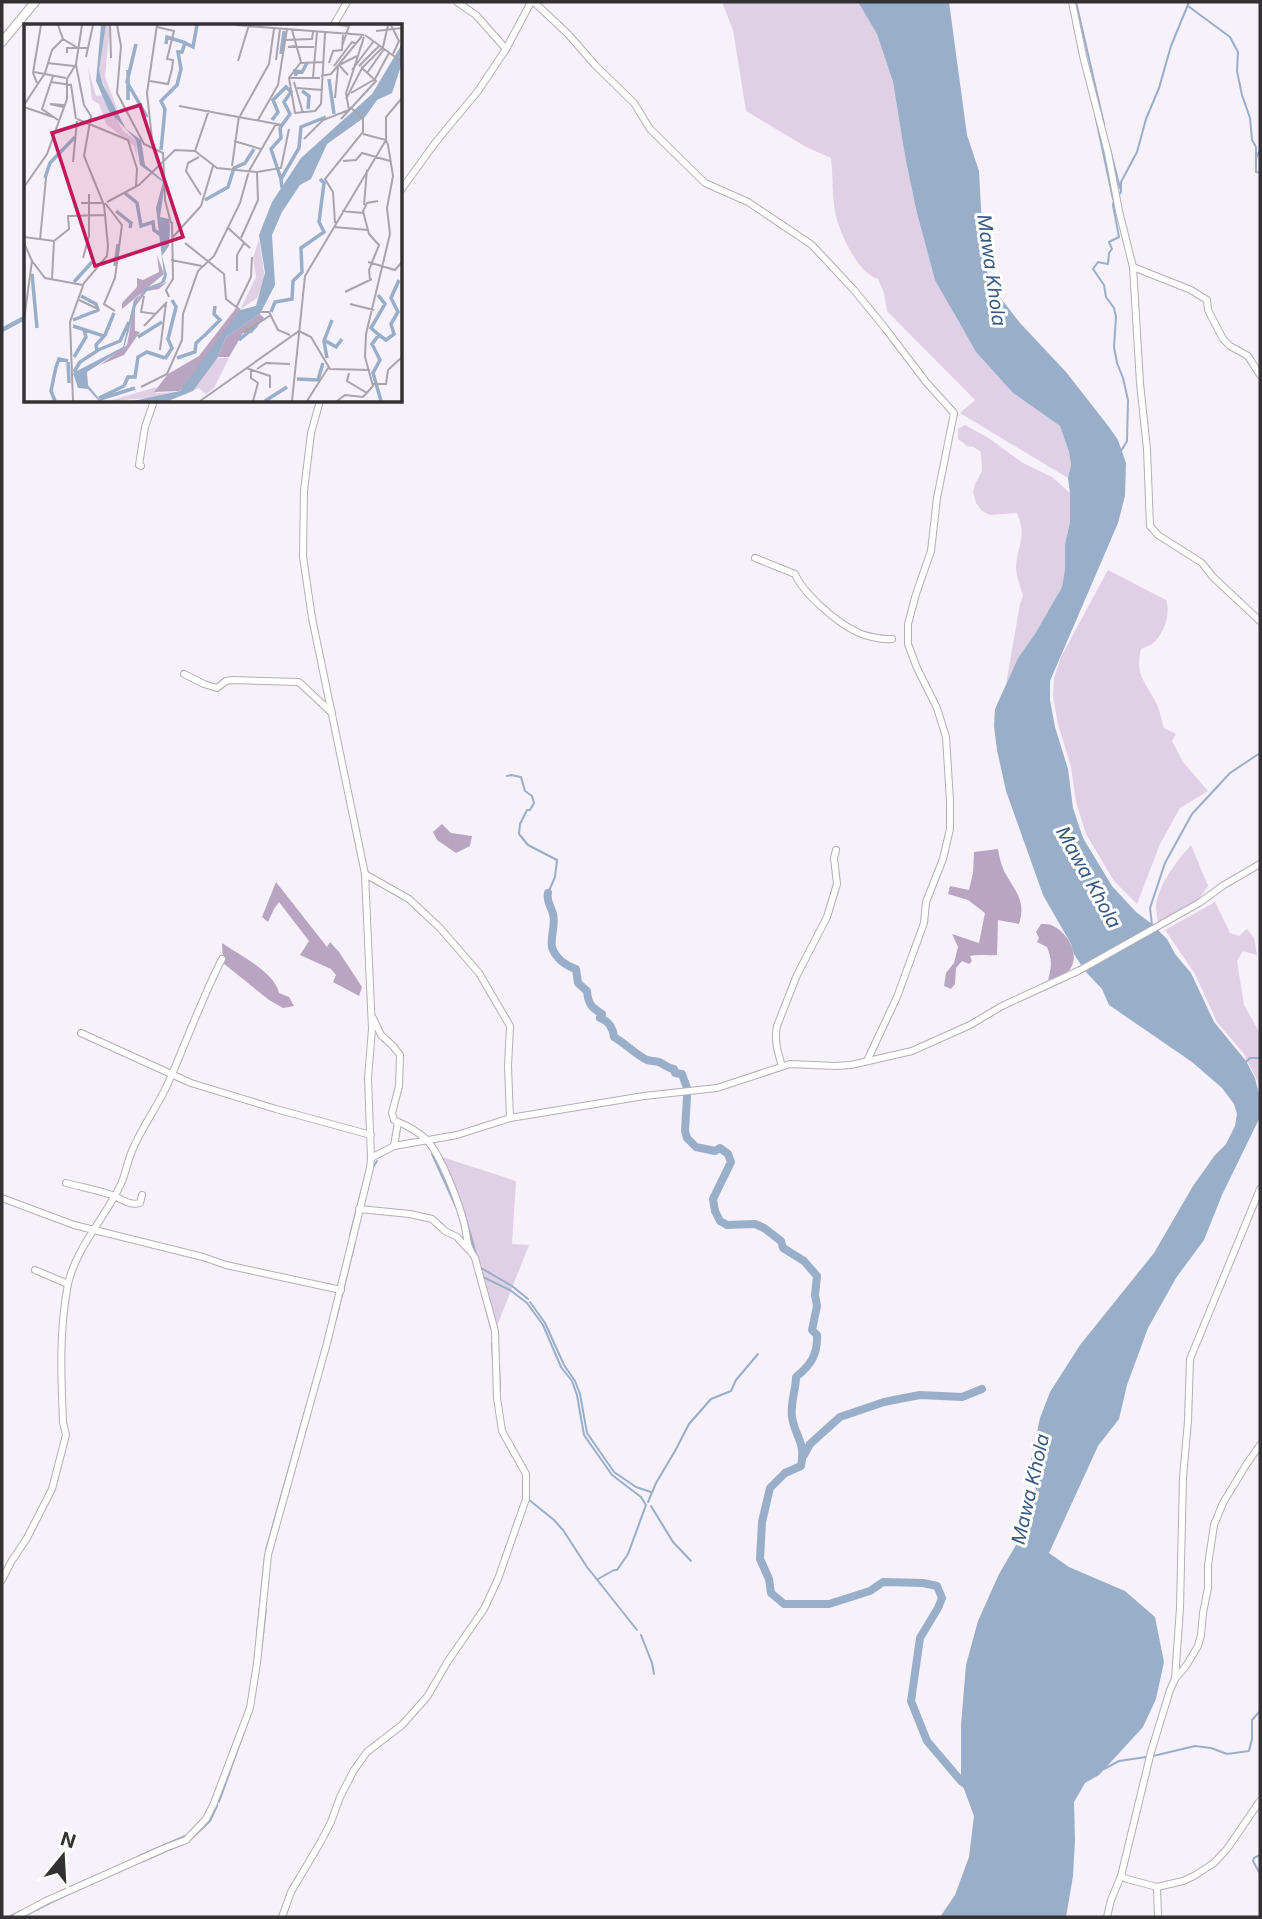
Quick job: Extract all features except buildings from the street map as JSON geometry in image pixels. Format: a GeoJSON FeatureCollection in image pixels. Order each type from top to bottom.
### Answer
{"type":"FeatureCollection","features":[{"type":"Feature","properties":{"kind":"main road"},"geometry":{"type":"LineString","coordinates":[[2,42],[35,2]]}},
{"type":"Feature","properties":{"kind":"street"},"geometry":{"type":"LineString","coordinates":[[334,24],[347,2]]}},
{"type":"Feature","properties":{"kind":"street"},"geometry":{"type":"LineString","coordinates":[[457,2],[476,15],[506,49]]}},
{"type":"Feature","properties":{"kind":"street"},"geometry":{"type":"LineString","coordinates":[[402,189],[478,91],[506,49],[532,2],[568,34],[634,103],[650,129],[705,183],[748,202],[812,245],[862,300],[954,414],[937,498],[931,551],[908,624],[908,644],[937,708],[946,737],[950,829],[943,859],[926,902],[924,923],[897,997],[867,1060]]}},
{"type":"Feature","properties":{"kind":"street"},"geometry":{"type":"LineString","coordinates":[[1072,2],[1133,267],[1150,526],[1158,535],[1202,563],[1213,577],[1260,618]]}},
{"type":"Feature","properties":{"kind":"street"},"geometry":{"type":"LineString","coordinates":[[1133,267],[1191,290],[1207,300],[1208,310],[1223,339],[1248,356],[1260,375]]}},
{"type":"Feature","properties":{"kind":"street"},"geometry":{"type":"LineString","coordinates":[[141,466],[145,427],[154,402]]}},
{"type":"Feature","properties":{"kind":"street"},"geometry":{"type":"LineString","coordinates":[[16,1917],[46,1901],[186,1840],[206,1819],[250,1708],[268,1555],[341,1290],[372,1158],[368,1077],[372,1029],[365,874],[312,618],[303,557],[304,491],[311,433],[320,402]]}},
{"type":"Feature","properties":{"kind":"street"},"geometry":{"type":"LineString","coordinates":[[755,558],[795,574],[799,584],[811,596],[856,632],[885,640],[892,639]]}},
{"type":"Feature","properties":{"kind":"street"},"geometry":{"type":"LineString","coordinates":[[184,674],[218,688],[226,681],[232,680],[299,682],[332,713]]}},
{"type":"Feature","properties":{"kind":"street"},"geometry":{"type":"LineString","coordinates":[[782,1066],[775,1035],[797,975],[827,917],[836,884],[836,850]]}},
{"type":"Feature","properties":{"kind":"street"},"geometry":{"type":"LineString","coordinates":[[372,1158],[394,1146],[457,1135],[510,1118],[644,1096],[717,1088],[790,1064],[851,1065],[912,1051],[1080,970],[1199,903],[1260,864]]}},
{"type":"Feature","properties":{"kind":"street"},"geometry":{"type":"LineString","coordinates":[[365,874],[410,899],[440,928],[479,973],[510,1026],[510,1118]]}},
{"type":"Feature","properties":{"kind":"street"},"geometry":{"type":"LineString","coordinates":[[2,1580],[46,1504],[63,1450],[66,1435],[63,1422],[60,1341],[68,1284],[75,1264],[126,1174],[131,1152],[164,1093],[222,958]]}},
{"type":"Feature","properties":{"kind":"street"},"geometry":{"type":"LineString","coordinates":[[371,1013],[381,1035],[400,1055],[399,1086],[392,1113],[394,1120],[408,1126],[426,1140],[447,1175],[465,1226],[468,1249]]}},
{"type":"Feature","properties":{"kind":"street"},"geometry":{"type":"LineString","coordinates":[[81,1033],[191,1083],[276,1110],[371,1135]]}},
{"type":"Feature","properties":{"kind":"street"},"geometry":{"type":"LineString","coordinates":[[394,1146],[398,1122]]}},
{"type":"Feature","properties":{"kind":"street"},"geometry":{"type":"LineString","coordinates":[[66,1183],[137,1205],[142,1195]]}},
{"type":"Feature","properties":{"kind":"street"},"geometry":{"type":"LineString","coordinates":[[1107,1917],[1121,1876],[1151,1752],[1175,1679],[1190,1359],[1260,1189]]}},
{"type":"Feature","properties":{"kind":"street"},"geometry":{"type":"LineString","coordinates":[[2,1198],[58,1220],[94,1230],[341,1290]]}},
{"type":"Feature","properties":{"kind":"street"},"geometry":{"type":"LineString","coordinates":[[282,1917],[290,1892],[320,1843],[355,1770],[367,1752],[402,1725],[427,1697],[447,1661],[484,1609],[498,1579],[526,1499],[526,1474],[502,1431],[497,1398],[495,1331],[475,1258],[451,1232],[432,1219],[359,1209]]}},
{"type":"Feature","properties":{"kind":"street"},"geometry":{"type":"LineString","coordinates":[[35,1270],[68,1284]]}},
{"type":"Feature","properties":{"kind":"street"},"geometry":{"type":"LineString","coordinates":[[1175,1679],[1198,1646],[1201,1635],[1209,1588],[1208,1565],[1214,1525],[1232,1486],[1260,1445]]}},
{"type":"Feature","properties":{"kind":"street"},"geometry":{"type":"LineString","coordinates":[[1121,1876],[1157,1887],[1183,1881],[1214,1863],[1260,1801]]}},
{"type":"Feature","properties":{"kind":"street"},"geometry":{"type":"LineString","coordinates":[[1157,1887],[1158,1917]]}},
{"type":"Feature","properties":{"kind":"shaded area"},"geometry":{"type":"Polygon","coordinates":[[[722,2],[858,2],[877,34],[893,82],[916,209],[954,314],[976,352],[1013,393],[1060,426],[1069,452],[1071,466],[1068,478],[960,413],[975,400],[887,311],[878,279],[863,269],[845,241],[835,212],[831,158],[806,147],[746,111],[733,30],[722,2]]]}},
{"type":"Feature","properties":{"kind":"shaded area"},"geometry":{"type":"Polygon","coordinates":[[[965,425],[1023,463],[1052,477],[1070,493],[1070,522],[1065,544],[1062,587],[1018,658],[1006,684],[1023,596],[1016,569],[1022,536],[1020,522],[1017,513],[990,515],[982,511],[976,503],[973,492],[982,471],[981,452],[958,439],[958,429],[965,425]]]}},
{"type":"Feature","properties":{"kind":"shaded area"},"geometry":{"type":"Polygon","coordinates":[[[1108,570],[1166,600],[1168,611],[1165,624],[1156,640],[1141,649],[1140,671],[1158,707],[1164,728],[1176,734],[1172,741],[1183,762],[1208,791],[1180,808],[1160,844],[1137,904],[1114,881],[1086,834],[1076,802],[1071,767],[1053,697],[1054,678],[1061,657],[1108,570]]]}},
{"type":"Feature","properties":{"kind":"shaded area"},"geometry":{"type":"Polygon","coordinates":[[[442,824],[451,833],[472,836],[470,846],[456,853],[437,840],[433,832],[442,824]]]}},
{"type":"Feature","properties":{"kind":"shaded area"},"geometry":{"type":"Polygon","coordinates":[[[1191,845],[1208,886],[1199,899],[1158,923],[1156,905],[1161,889],[1191,845]]]}},
{"type":"Feature","properties":{"kind":"shaded area"},"geometry":{"type":"Polygon","coordinates":[[[998,849],[1004,871],[1020,902],[1019,924],[998,920],[997,955],[970,956],[972,961],[969,964],[962,961],[956,968],[955,984],[951,989],[944,986],[946,973],[954,963],[958,947],[952,934],[979,943],[985,913],[968,900],[948,894],[950,886],[969,890],[974,852],[998,849]]]}},
{"type":"Feature","properties":{"kind":"shaded area"},"geometry":{"type":"Polygon","coordinates":[[[276,882],[327,947],[330,942],[339,952],[362,987],[359,996],[333,982],[336,975],[331,969],[300,955],[309,941],[279,902],[268,922],[262,917],[276,882]]]}},
{"type":"Feature","properties":{"kind":"shaded area"},"geometry":{"type":"Polygon","coordinates":[[[1215,902],[1230,933],[1239,936],[1247,929],[1254,938],[1257,955],[1243,951],[1237,961],[1244,1005],[1260,1033],[1260,1086],[1244,1054],[1217,1022],[1195,974],[1165,930],[1215,902]]]}},
{"type":"Feature","properties":{"kind":"shaded area"},"geometry":{"type":"Polygon","coordinates":[[[1041,924],[1052,925],[1059,930],[1069,941],[1074,955],[1071,968],[1065,974],[1048,980],[1050,955],[1047,947],[1037,942],[1039,938],[1036,932],[1041,924]]]}},
{"type":"Feature","properties":{"kind":"shaded area"},"geometry":{"type":"Polygon","coordinates":[[[222,943],[264,971],[279,993],[289,997],[294,1006],[283,1008],[269,1000],[223,963],[222,943]]]}},
{"type":"Feature","properties":{"kind":"shaded area"},"geometry":{"type":"Polygon","coordinates":[[[436,1155],[516,1181],[512,1244],[529,1245],[495,1331],[465,1226],[436,1155]]]}},
{"type":"Feature","properties":{"kind":"water","name":"Mawa Khola"},"geometry":{"type":"Polygon","coordinates":[[[858,2],[949,2],[967,135],[979,171],[984,263],[993,288],[1020,323],[1066,372],[1118,440],[1126,463],[1125,496],[1118,523],[1050,681],[1055,727],[1068,769],[1073,808],[1083,838],[1112,886],[1167,939],[1175,954],[1191,973],[1214,1022],[1246,1061],[1255,1078],[1260,1098],[1260,1117],[1222,1195],[1204,1240],[1176,1278],[1148,1328],[1127,1385],[1119,1419],[1098,1446],[1049,1553],[1069,1567],[1125,1591],[1155,1617],[1164,1662],[1156,1699],[1143,1727],[1099,1775],[1085,1783],[1074,1802],[1073,1876],[1066,1917],[940,1917],[955,1895],[969,1857],[974,1816],[961,1781],[961,1725],[966,1665],[978,1621],[999,1574],[1023,1533],[1034,1503],[1036,1490],[1032,1479],[1031,1460],[1040,1418],[1050,1392],[1080,1345],[1154,1253],[1193,1186],[1226,1144],[1235,1126],[1237,1114],[1234,1104],[1222,1088],[1192,1062],[1109,1005],[1102,989],[1074,954],[1043,895],[1006,791],[997,750],[995,709],[1018,658],[1062,587],[1065,544],[1070,522],[1069,452],[1060,426],[1013,393],[976,352],[935,280],[916,209],[893,82],[877,34],[858,2]]]}},
{"type":"Feature","properties":{"kind":"waterway"},"geometry":{"type":"LineString","coordinates":[[1076,2],[1104,124]]}},
{"type":"Feature","properties":{"kind":"waterway"},"geometry":{"type":"LineString","coordinates":[[1119,195],[1121,182],[1137,152],[1171,46],[1189,2]]}},
{"type":"Feature","properties":{"kind":"waterway"},"geometry":{"type":"LineString","coordinates":[[1188,6],[1230,37],[1238,52],[1237,71],[1250,118],[1256,158]]}},
{"type":"Feature","properties":{"kind":"waterway"},"geometry":{"type":"LineString","coordinates":[[1096,119],[1113,199]]}},
{"type":"Feature","properties":{"kind":"waterway"},"geometry":{"type":"LineString","coordinates":[[1110,149],[1120,188]]}},
{"type":"Feature","properties":{"kind":"waterway"},"geometry":{"type":"LineString","coordinates":[[1260,150],[1256,158],[1256,172],[1260,173]]}},
{"type":"Feature","properties":{"kind":"waterway"},"geometry":{"type":"LineString","coordinates":[[1114,200],[1119,237],[1109,242],[1112,249],[1108,264],[1098,262],[1093,269],[1104,285],[1106,297],[1114,308],[1116,317],[1114,347],[1128,400],[1127,441],[1121,451]]}},
{"type":"Feature","properties":{"kind":"waterway"},"geometry":{"type":"LineString","coordinates":[[2,330],[24,318]]}},
{"type":"Feature","properties":{"kind":"waterway"},"geometry":{"type":"LineString","coordinates":[[1152,925],[1150,908],[1165,863],[1192,814],[1230,773],[1260,753]]}},
{"type":"Feature","properties":{"kind":"waterway"},"geometry":{"type":"LineString","coordinates":[[507,776],[521,777],[525,791],[532,796],[534,803],[520,824],[519,834],[528,845],[557,860],[555,877],[548,893]]}},
{"type":"Feature","properties":{"kind":"waterway"},"geometry":{"type":"LineString","coordinates":[[548,893],[554,918],[553,951],[561,961],[576,969],[578,983],[587,991],[591,1005],[602,1014],[600,1018],[610,1025],[614,1037],[638,1055],[682,1074],[687,1088]]}},
{"type":"Feature","properties":{"kind":"waterway"},"geometry":{"type":"LineString","coordinates":[[1246,1062],[1250,1058],[1260,1058]]}},
{"type":"Feature","properties":{"kind":"waterway"},"geometry":{"type":"LineString","coordinates":[[687,1097],[687,1138],[696,1147],[715,1151],[720,1148],[728,1154],[731,1162],[713,1199],[720,1221],[727,1225],[755,1224],[764,1228],[781,1241],[783,1248],[804,1261],[817,1276],[817,1306],[812,1330],[817,1335],[816,1348],[810,1363],[796,1377],[792,1407],[793,1424],[802,1451],[801,1466],[785,1473],[770,1488],[762,1522],[760,1559],[769,1579],[771,1593],[784,1604],[829,1604],[870,1591],[883,1582],[937,1586],[942,1598],[920,1638],[911,1701],[927,1741],[969,1787]]}},
{"type":"Feature","properties":{"kind":"waterway"},"geometry":{"type":"LineString","coordinates":[[432,1154],[456,1207]]}},
{"type":"Feature","properties":{"kind":"waterway"},"geometry":{"type":"LineString","coordinates":[[372,1169],[377,1161]]}},
{"type":"Feature","properties":{"kind":"waterway"},"geometry":{"type":"LineString","coordinates":[[350,1235],[367,1169]]}},
{"type":"Feature","properties":{"kind":"waterway"},"geometry":{"type":"LineString","coordinates":[[464,1212],[476,1254]]}},
{"type":"Feature","properties":{"kind":"waterway"},"geometry":{"type":"LineString","coordinates":[[336,1319],[355,1242]]}},
{"type":"Feature","properties":{"kind":"waterway"},"geometry":{"type":"LineString","coordinates":[[481,1268],[528,1299]]}},
{"type":"Feature","properties":{"kind":"waterway"},"geometry":{"type":"LineString","coordinates":[[483,1277],[510,1290],[527,1303],[543,1325],[561,1367],[572,1381],[584,1435],[612,1475],[641,1497],[646,1505],[628,1554],[617,1570],[598,1579]]}},
{"type":"Feature","properties":{"kind":"waterway"},"geometry":{"type":"LineString","coordinates":[[480,1286],[491,1328]]}},
{"type":"Feature","properties":{"kind":"waterway"},"geometry":{"type":"LineString","coordinates":[[530,1302],[545,1323],[564,1365],[575,1381],[587,1433],[614,1472],[636,1487],[651,1492]]}},
{"type":"Feature","properties":{"kind":"waterway"},"geometry":{"type":"LineString","coordinates":[[492,1344],[493,1360]]}},
{"type":"Feature","properties":{"kind":"waterway"},"geometry":{"type":"LineString","coordinates":[[648,1502],[689,1424],[711,1399],[731,1391],[736,1380],[758,1354]]}},
{"type":"Feature","properties":{"kind":"waterway"},"geometry":{"type":"LineString","coordinates":[[499,1365],[500,1391]]}},
{"type":"Feature","properties":{"kind":"waterway"},"geometry":{"type":"LineString","coordinates":[[804,1455],[810,1444],[840,1417],[904,1398],[920,1395],[962,1397],[982,1389]]}},
{"type":"Feature","properties":{"kind":"waterway"},"geometry":{"type":"LineString","coordinates":[[266,1550],[307,1404]]}},
{"type":"Feature","properties":{"kind":"waterway"},"geometry":{"type":"LineString","coordinates":[[528,1499],[563,1530],[587,1567],[637,1630]]}},
{"type":"Feature","properties":{"kind":"waterway"},"geometry":{"type":"LineString","coordinates":[[651,1506],[673,1542],[691,1561]]}},
{"type":"Feature","properties":{"kind":"waterway"},"geometry":{"type":"LineString","coordinates":[[257,1634],[265,1556]]}},
{"type":"Feature","properties":{"kind":"waterway"},"geometry":{"type":"LineString","coordinates":[[261,1652],[266,1609]]}},
{"type":"Feature","properties":{"kind":"waterway"},"geometry":{"type":"LineString","coordinates":[[641,1635],[654,1674]]}},
{"type":"Feature","properties":{"kind":"waterway"},"geometry":{"type":"LineString","coordinates":[[423,1706],[430,1697]]}},
{"type":"Feature","properties":{"kind":"waterway"},"geometry":{"type":"LineString","coordinates":[[1153,1756],[1195,1746],[1227,1754],[1249,1751],[1252,1720],[1260,1711]]}},
{"type":"Feature","properties":{"kind":"waterway"},"geometry":{"type":"LineString","coordinates":[[219,1802],[245,1729]]}},
{"type":"Feature","properties":{"kind":"waterway"},"geometry":{"type":"LineString","coordinates":[[1104,1769],[1119,1761],[1146,1757]]}},
{"type":"Feature","properties":{"kind":"waterway"},"geometry":{"type":"LineString","coordinates":[[188,1842],[210,1821],[217,1806]]}},
{"type":"Feature","properties":{"kind":"waterway"},"geometry":{"type":"LineString","coordinates":[[139,1856],[185,1836]]}},
{"type":"Feature","properties":{"kind":"waterway"},"geometry":{"type":"LineString","coordinates":[[141,1862],[180,1845]]}},
{"type":"Feature","properties":{"kind":"waterway"},"geometry":{"type":"LineString","coordinates":[[1260,1855],[1253,1861],[1260,1874]]}},
{"type":"Feature","properties":{"kind":"waterway"},"geometry":{"type":"LineString","coordinates":[[22,1917],[68,1894]]}},
{"type":"Feature","properties":{"kind":"waterway"},"geometry":{"type":"LineString","coordinates":[[9,1917],[23,1910]]}}]}
